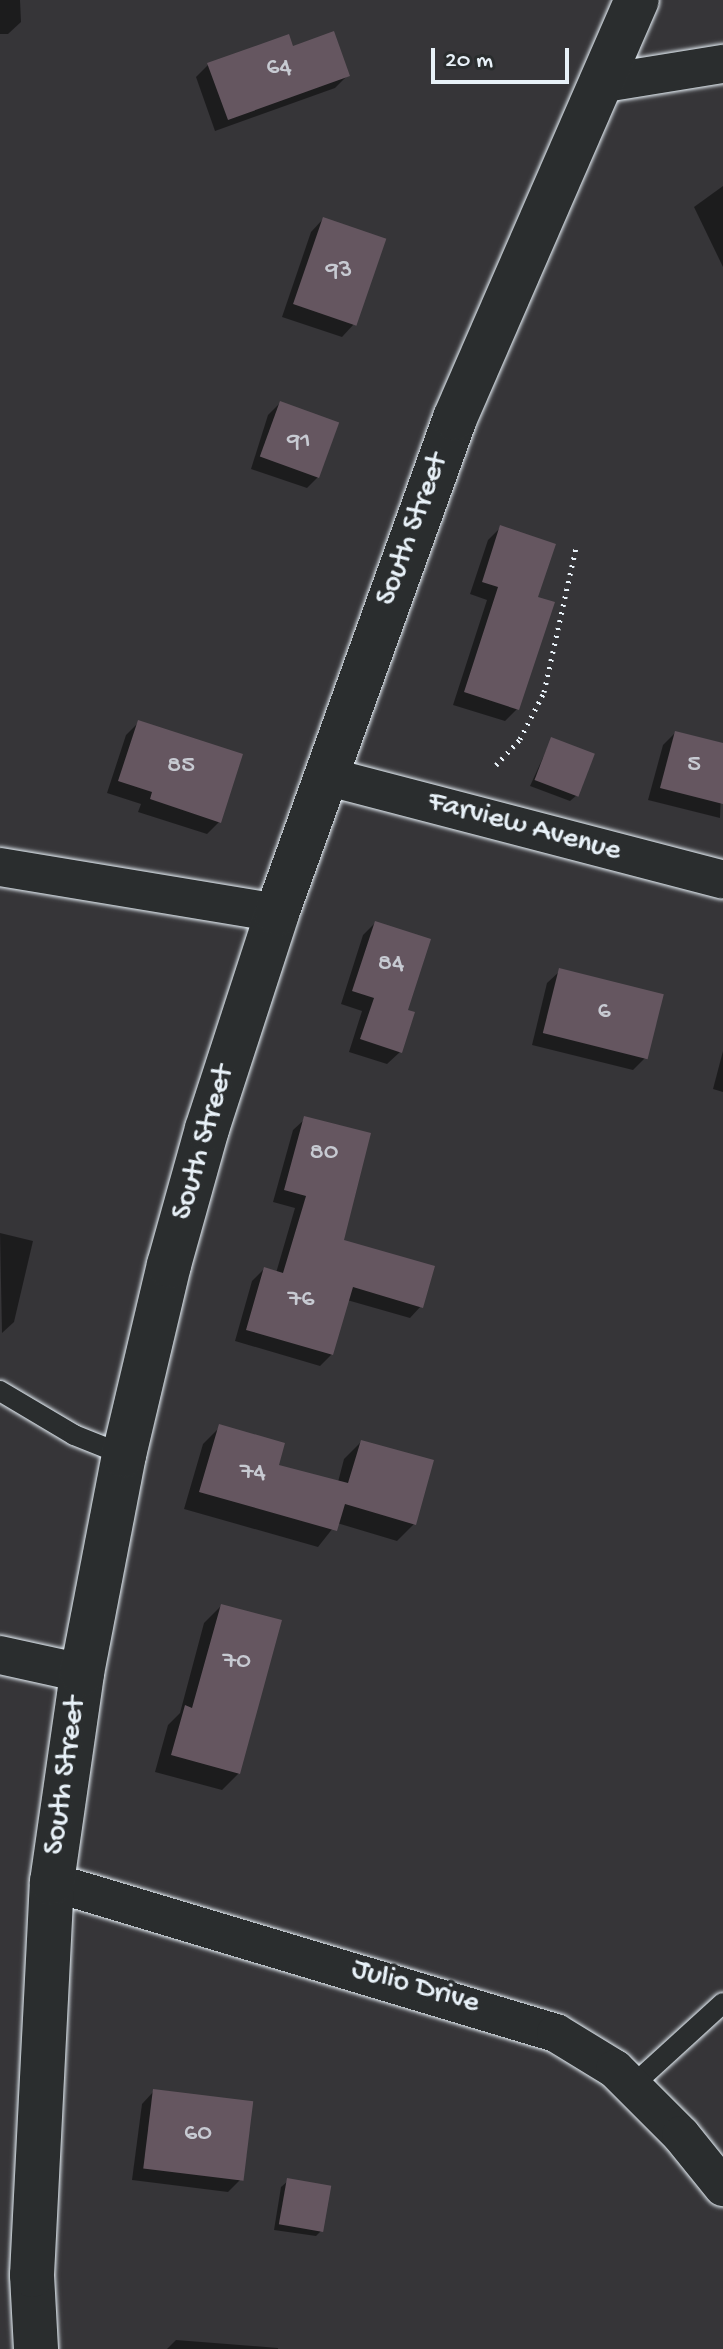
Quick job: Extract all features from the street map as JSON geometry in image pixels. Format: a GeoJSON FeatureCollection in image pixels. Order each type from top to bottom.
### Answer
{"type":"FeatureCollection","features":[{"type":"Feature","properties":{"kind":"street","name":"South Street"},"geometry":{"type":"LineString","coordinates":[[36,2349],[32,2275],[52,1882],[82,1673],[124,1455],[207,1129],[277,913],[455,418],[637,0]]}},
{"type":"Feature","properties":{"kind":"street"},"geometry":{"type":"LineString","coordinates":[[599,84],[723,64]]}},
{"type":"Feature","properties":{"kind":"street","name":"Farview Avenue"},"geometry":{"type":"LineString","coordinates":[[325,776],[723,880]]}},
{"type":"Feature","properties":{"kind":"street"},"geometry":{"type":"LineString","coordinates":[[0,867],[277,913]]}},
{"type":"Feature","properties":{"kind":"street"},"geometry":{"type":"LineString","coordinates":[[0,1655],[82,1673]]}},
{"type":"Feature","properties":{"kind":"street","name":"Julio Drive"},"geometry":{"type":"LineString","coordinates":[[52,1882],[526,2020],[586,2049],[632,2086],[681,2135],[723,2187]]}},
{"type":"Feature","properties":{"kind":"lane"},"geometry":{"type":"LineString","coordinates":[[0,1391],[74,1435],[124,1455]]}},
{"type":"Feature","properties":{"kind":"lane"},"geometry":{"type":"LineString","coordinates":[[632,2086],[723,2003]]}},
{"type":"Feature","properties":{"kind":"path"},"geometry":{"type":"LineString","coordinates":[[496,765],[520,739],[544,692],[576,548]]}},
{"type":"Feature","properties":{"kind":"building"},"geometry":{"type":"Polygon","coordinates":[[[334,31],[350,76],[228,120],[207,63],[289,34],[293,46],[334,31]]]}},
{"type":"Feature","properties":{"kind":"building"},"geometry":{"type":"Polygon","coordinates":[[[323,217],[386,239],[356,326],[293,304],[323,217]]]}},
{"type":"Feature","properties":{"kind":"building"},"geometry":{"type":"Polygon","coordinates":[[[280,401],[339,423],[319,478],[260,456],[280,401]]]}},
{"type":"Feature","properties":{"kind":"building"},"geometry":{"type":"Polygon","coordinates":[[[500,525],[556,544],[538,597],[555,602],[519,710],[464,692],[498,587],[482,582],[500,525]]]}},
{"type":"Feature","properties":{"kind":"building"},"geometry":{"type":"Polygon","coordinates":[[[138,720],[243,754],[221,823],[150,799],[152,792],[118,781],[138,720]]]}},
{"type":"Feature","properties":{"kind":"building"},"geometry":{"type":"Polygon","coordinates":[[[675,731],[723,743],[723,804],[660,788],[675,731]]]}},
{"type":"Feature","properties":{"kind":"building"},"geometry":{"type":"Polygon","coordinates":[[[551,737],[595,754],[578,797],[535,780],[551,737]]]}},
{"type":"Feature","properties":{"kind":"building"},"geometry":{"type":"Polygon","coordinates":[[[375,921],[431,939],[408,1010],[415,1012],[402,1053],[360,1039],[374,998],[352,991],[375,921]]]}},
{"type":"Feature","properties":{"kind":"building"},"geometry":{"type":"Polygon","coordinates":[[[559,968],[664,994],[648,1059],[543,1033],[559,968]]]}},
{"type":"Feature","properties":{"kind":"building"},"geometry":{"type":"Polygon","coordinates":[[[304,1116],[371,1133],[344,1240],[435,1266],[423,1308],[353,1287],[333,1355],[246,1330],[264,1267],[283,1273],[306,1196],[284,1190],[304,1116]]]}},
{"type":"Feature","properties":{"kind":"building"},"geometry":{"type":"Polygon","coordinates":[[[219,1424],[285,1443],[279,1465],[348,1483],[361,1440],[434,1460],[416,1525],[345,1504],[337,1531],[199,1492],[219,1424]]]}},
{"type":"Feature","properties":{"kind":"building"},"geometry":{"type":"Polygon","coordinates":[[[221,1604],[282,1620],[240,1774],[171,1755],[185,1705],[192,1708],[221,1604]]]}},
{"type":"Feature","properties":{"kind":"building"},"geometry":{"type":"Polygon","coordinates":[[[153,2089],[253,2101],[243,2181],[143,2168],[153,2089]]]}},
{"type":"Feature","properties":{"kind":"building"},"geometry":{"type":"Polygon","coordinates":[[[287,2178],[331,2186],[323,2232],[279,2224],[287,2178]]]}}]}
